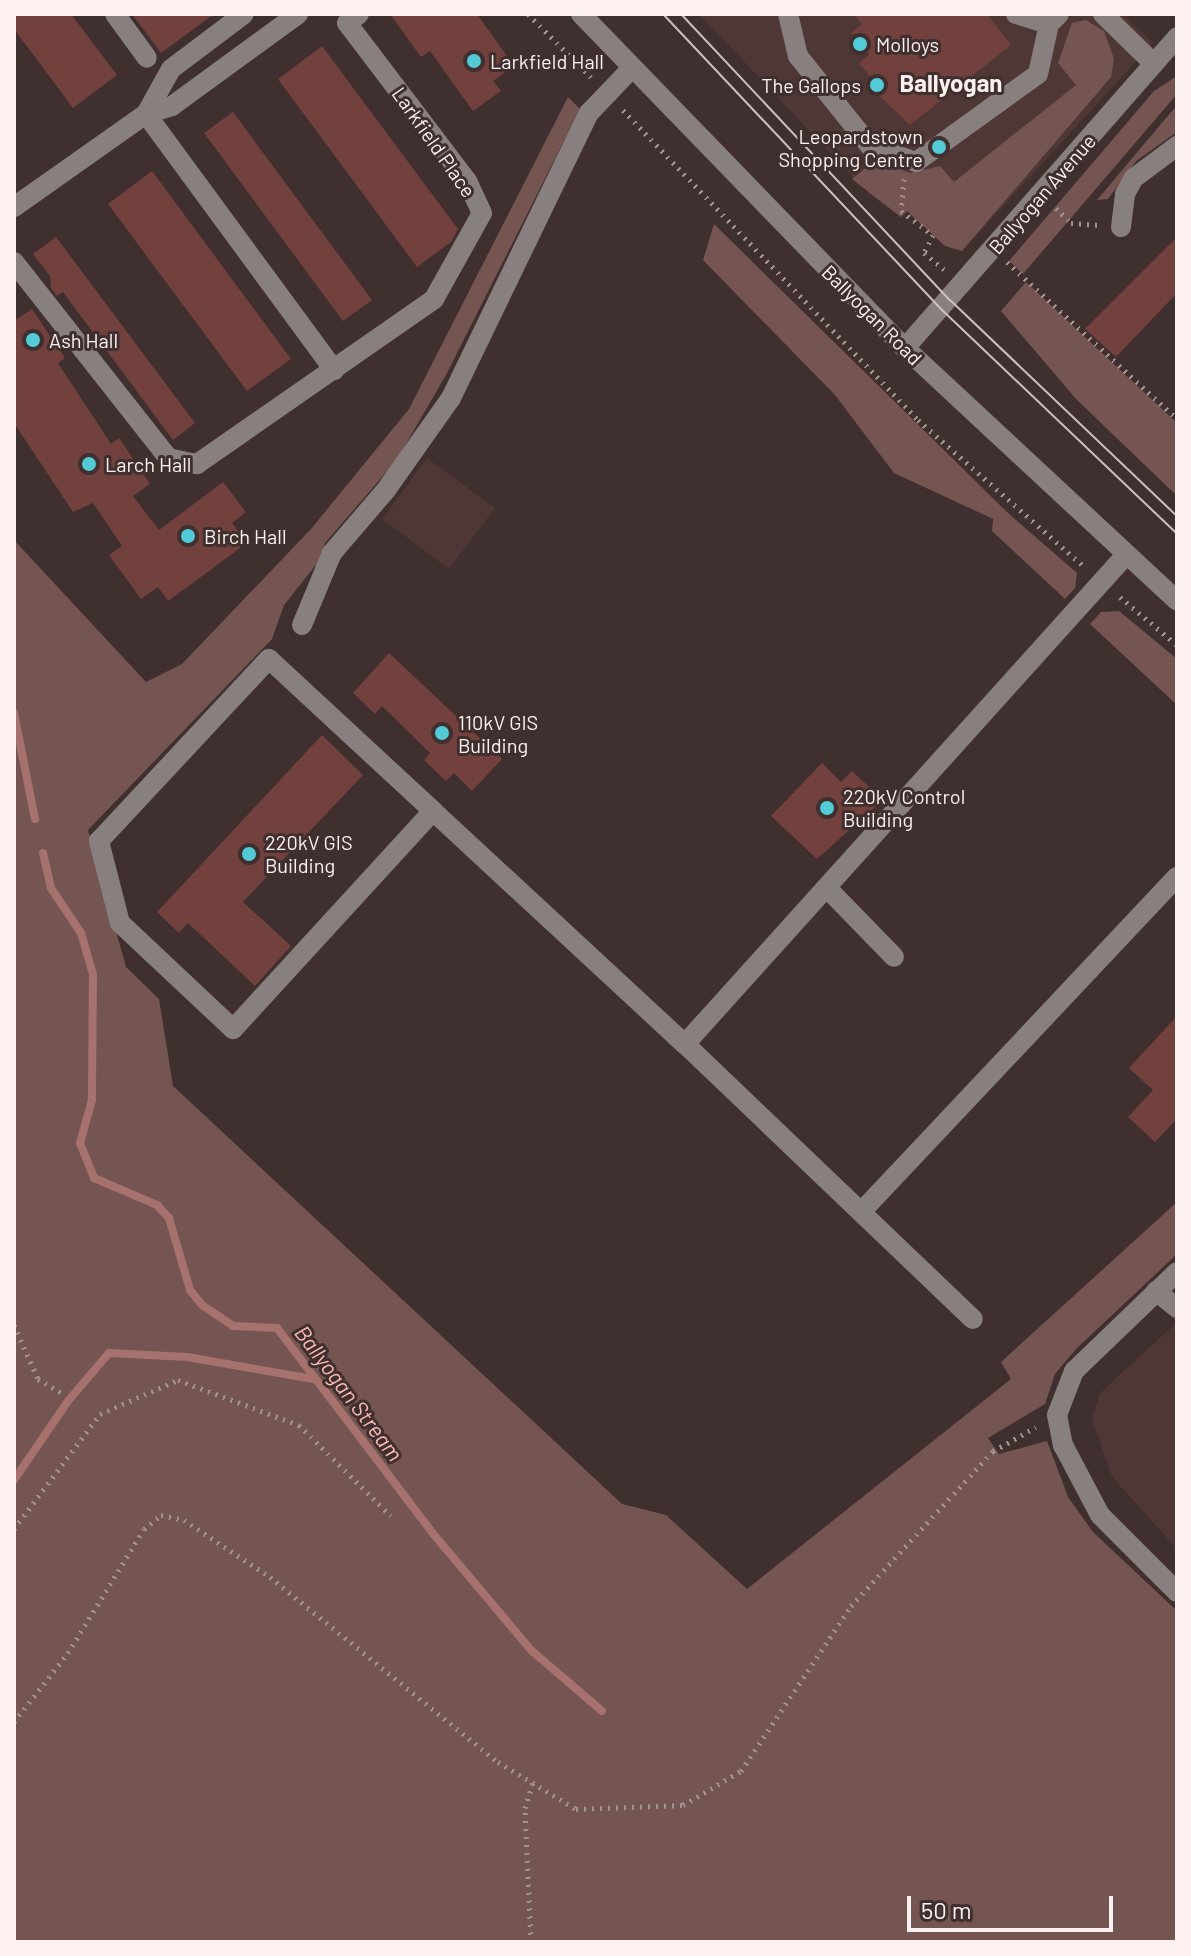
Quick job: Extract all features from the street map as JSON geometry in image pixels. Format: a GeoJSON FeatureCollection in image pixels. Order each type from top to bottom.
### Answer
{"type":"FeatureCollection","features":[{"type":"Feature","properties":{"kind":"street"},"geometry":{"type":"LineString","coordinates":[[115,14],[147,58]]}},
{"type":"Feature","properties":{"kind":"street"},"geometry":{"type":"LineString","coordinates":[[146,114],[171,69],[244,14]]}},
{"type":"Feature","properties":{"kind":"street"},"geometry":{"type":"LineString","coordinates":[[15,204],[146,114],[172,106],[298,14]]}},
{"type":"Feature","properties":{"kind":"street","name":"Larkfield Place"},"geometry":{"type":"LineString","coordinates":[[14,262],[168,458],[197,464],[434,299],[482,213],[467,181],[347,23],[359,14]]}},
{"type":"Feature","properties":{"kind":"street","name":"Ballyogan Road"},"geometry":{"type":"LineString","coordinates":[[581,14],[631,69],[905,348],[1125,556],[1177,601]]}},
{"type":"Feature","properties":{"kind":"street"},"geometry":{"type":"LineString","coordinates":[[788,14],[798,56],[870,146],[916,162],[1038,74],[1054,19],[1016,14]]}},
{"type":"Feature","properties":{"kind":"street"},"geometry":{"type":"LineString","coordinates":[[1103,14],[1154,64]]}},
{"type":"Feature","properties":{"kind":"street","name":"Ballyogan Avenue"},"geometry":{"type":"LineString","coordinates":[[905,348],[1177,38]]}},
{"type":"Feature","properties":{"kind":"street"},"geometry":{"type":"LineString","coordinates":[[302,625],[332,553],[386,490],[451,398],[572,142],[607,93],[631,69]]}},
{"type":"Feature","properties":{"kind":"street"},"geometry":{"type":"LineString","coordinates":[[146,114],[334,370]]}},
{"type":"Feature","properties":{"kind":"street"},"geometry":{"type":"LineString","coordinates":[[1121,227],[1125,194],[1134,178],[1177,146]]}},
{"type":"Feature","properties":{"kind":"street"},"geometry":{"type":"LineString","coordinates":[[685,1044],[1125,556]]}},
{"type":"Feature","properties":{"kind":"street"},"geometry":{"type":"LineString","coordinates":[[433,811],[233,1029],[120,923],[99,841],[269,659],[685,1044],[973,1319]]}},
{"type":"Feature","properties":{"kind":"street"},"geometry":{"type":"LineString","coordinates":[[862,1211],[1177,877]]}},
{"type":"Feature","properties":{"kind":"street"},"geometry":{"type":"LineString","coordinates":[[827,888],[894,957]]}},
{"type":"Feature","properties":{"kind":"street"},"geometry":{"type":"LineString","coordinates":[[1177,1272],[1074,1371],[1057,1415],[1063,1445],[1100,1515],[1177,1592]]}},
{"type":"Feature","properties":{"kind":"street"},"geometry":{"type":"LineString","coordinates":[[1156,1291],[1177,1308]]}},
{"type":"Feature","properties":{"kind":"path"},"geometry":{"type":"LineString","coordinates":[[528,14],[918,420],[1177,645]]}},
{"type":"Feature","properties":{"kind":"path"},"geometry":{"type":"LineString","coordinates":[[907,159],[901,211],[933,235],[924,253],[963,285]]}},
{"type":"Feature","properties":{"kind":"path"},"geometry":{"type":"LineString","coordinates":[[1042,194],[1071,223],[1121,227]]}},
{"type":"Feature","properties":{"kind":"path"},"geometry":{"type":"LineString","coordinates":[[994,250],[1177,419]]}},
{"type":"Feature","properties":{"kind":"path"},"geometry":{"type":"LineString","coordinates":[[14,1325],[38,1379],[63,1394]]}},
{"type":"Feature","properties":{"kind":"path"},"geometry":{"type":"LineString","coordinates":[[14,1529],[100,1414],[178,1380],[299,1425],[391,1516]]}},
{"type":"Feature","properties":{"kind":"path"},"geometry":{"type":"LineString","coordinates":[[14,1722],[68,1653],[144,1529],[161,1515],[184,1520],[270,1577],[498,1762],[576,1809],[639,1810],[683,1805],[741,1771],[851,1606],[993,1451],[1057,1415]]}},
{"type":"Feature","properties":{"kind":"path"},"geometry":{"type":"LineString","coordinates":[[531,1942],[525,1808],[533,1782]]}},
{"type":"Feature","properties":{"kind":"shaded area","name":"Leopardstown Shopping Centre"},"geometry":{"type":"Polygon","coordinates":[[[699,14],[1123,14],[1153,43],[962,251],[945,246],[907,211],[901,217],[869,194],[699,14]]]}},
{"type":"Feature","properties":{"kind":"shaded area"},"geometry":{"type":"Polygon","coordinates":[[[1086,20],[1104,31],[1114,59],[1111,77],[962,251],[945,246],[907,211],[901,217],[852,179],[877,159],[910,173],[940,166],[954,182],[1076,85],[1058,63],[1072,23],[1086,20]]]}},
{"type":"Feature","properties":{"kind":"shaded area"},"geometry":{"type":"Polygon","coordinates":[[[1177,76],[1177,94],[1023,274],[1009,261],[1154,91],[1177,76]]]}},
{"type":"Feature","properties":{"kind":"shaded area"},"geometry":{"type":"Polygon","coordinates":[[[568,97],[580,109],[446,375],[396,461],[325,543],[319,561],[284,605],[272,639],[88,830],[126,967],[159,999],[173,1086],[622,1504],[666,1515],[747,1589],[1011,1379],[1001,1362],[1177,1202],[1177,1254],[1076,1349],[1055,1374],[1045,1404],[988,1438],[999,1454],[1047,1441],[1068,1497],[1093,1532],[1177,1611],[1177,1942],[14,1942],[14,540],[146,682],[182,664],[311,529],[409,409],[568,97]]]}},
{"type":"Feature","properties":{"kind":"shaded area"},"geometry":{"type":"Polygon","coordinates":[[[1177,105],[1177,132],[1136,161],[1108,199],[1097,200],[1177,105]]]}},
{"type":"Feature","properties":{"kind":"shaded area"},"geometry":{"type":"Polygon","coordinates":[[[714,224],[1008,513],[1077,573],[1075,588],[1065,599],[992,531],[993,519],[894,473],[835,395],[703,260],[714,224]]]}},
{"type":"Feature","properties":{"kind":"shaded area"},"geometry":{"type":"Polygon","coordinates":[[[1026,282],[1177,423],[1177,496],[1076,399],[1001,311],[1026,282]]]}},
{"type":"Feature","properties":{"kind":"shaded area"},"geometry":{"type":"Polygon","coordinates":[[[427,458],[495,508],[449,569],[382,519],[427,458]]]}},
{"type":"Feature","properties":{"kind":"shaded area"},"geometry":{"type":"Polygon","coordinates":[[[1119,611],[1177,659],[1177,705],[1090,624],[1101,612],[1119,611]]]}},
{"type":"Feature","properties":{"kind":"shaded area"},"geometry":{"type":"Polygon","coordinates":[[[1177,1322],[1177,1549],[1112,1477],[1092,1419],[1100,1393],[1177,1322]]]}},
{"type":"Feature","properties":{"kind":"building"},"geometry":{"type":"Polygon","coordinates":[[[14,14],[71,14],[117,75],[73,108],[14,29],[14,14]]]}},
{"type":"Feature","properties":{"kind":"building"},"geometry":{"type":"Polygon","coordinates":[[[132,14],[214,14],[161,53],[132,14]]]}},
{"type":"Feature","properties":{"kind":"building","name":"Larkfield Hall"},"geometry":{"type":"Polygon","coordinates":[[[390,14],[477,14],[514,66],[493,81],[501,91],[473,111],[430,51],[421,57],[390,14]]]}},
{"type":"Feature","properties":{"kind":"building"},"geometry":{"type":"Polygon","coordinates":[[[853,14],[987,14],[1011,45],[910,125],[872,89],[877,85],[859,63],[869,55],[851,33],[862,24],[853,14]]]}},
{"type":"Feature","properties":{"kind":"building"},"geometry":{"type":"Polygon","coordinates":[[[322,46],[458,229],[451,242],[417,267],[278,79],[322,46]]]}},
{"type":"Feature","properties":{"kind":"building"},"geometry":{"type":"Polygon","coordinates":[[[233,112],[372,300],[343,321],[204,133],[233,112]]]}},
{"type":"Feature","properties":{"kind":"building"},"geometry":{"type":"Polygon","coordinates":[[[152,171],[291,359],[247,391],[108,204],[152,171]]]}},
{"type":"Feature","properties":{"kind":"building"},"geometry":{"type":"Polygon","coordinates":[[[56,237],[195,423],[173,440],[63,292],[57,296],[51,288],[50,276],[33,254],[56,237]]]}},
{"type":"Feature","properties":{"kind":"building"},"geometry":{"type":"Polygon","coordinates":[[[1177,237],[1177,293],[1116,357],[1085,329],[1177,237]]]}},
{"type":"Feature","properties":{"kind":"building"},"geometry":{"type":"Polygon","coordinates":[[[32,309],[65,358],[58,363],[111,444],[119,438],[150,484],[133,496],[159,530],[223,482],[246,512],[232,523],[247,543],[168,601],[158,587],[141,599],[109,555],[122,546],[93,503],[73,512],[14,423],[14,321],[32,309]]]}},
{"type":"Feature","properties":{"kind":"building","name":"110kV GIS Building"},"geometry":{"type":"Polygon","coordinates":[[[389,653],[502,759],[472,791],[454,773],[446,781],[424,760],[430,753],[382,706],[375,714],[353,693],[389,653]]]}},
{"type":"Feature","properties":{"kind":"building","name":"220kV GIS Building"},"geometry":{"type":"Polygon","coordinates":[[[322,735],[363,775],[243,902],[291,946],[255,986],[188,923],[179,933],[157,912],[322,735]]]}},
{"type":"Feature","properties":{"kind":"building","name":"220kV Control Building"},"geometry":{"type":"Polygon","coordinates":[[[822,763],[841,782],[852,771],[883,800],[817,859],[771,816],[822,763]]]}},
{"type":"Feature","properties":{"kind":"building"},"geometry":{"type":"Polygon","coordinates":[[[1177,1016],[1177,1119],[1155,1142],[1128,1117],[1153,1090],[1129,1068],[1177,1016]]]}},
{"type":"Feature","properties":{"kind":"waterway","name":"Ballyogan Stream"},"geometry":{"type":"LineString","coordinates":[[14,713],[35,819]]}},
{"type":"Feature","properties":{"kind":"waterway","name":"Ballyogan Stream"},"geometry":{"type":"LineString","coordinates":[[43,853],[51,888],[81,933],[93,974],[92,1100],[80,1143],[94,1178],[157,1205],[169,1218],[190,1290],[202,1305],[233,1326],[277,1328],[435,1536],[532,1651],[602,1711]]}},
{"type":"Feature","properties":{"kind":"waterway"},"geometry":{"type":"LineString","coordinates":[[14,1480],[68,1401],[109,1353],[187,1357],[313,1379]]}},
{"type":"Feature","properties":{"kind":"tram line"},"geometry":{"type":"LineString","coordinates":[[663,14],[941,309],[1177,534]]}},
{"type":"Feature","properties":{"kind":"tram line"},"geometry":{"type":"LineString","coordinates":[[681,14],[950,300],[1177,516]]}},
{"type":"Feature","properties":{"kind":"place","name":"Molloys"},"geometry":{"type":"Point","coordinates":[860,44]}},
{"type":"Feature","properties":{"kind":"place","name":"Larkfield Hall"},"geometry":{"type":"Point","coordinates":[474,61]}},
{"type":"Feature","properties":{"kind":"place","name":"The Gallops"},"geometry":{"type":"Point","coordinates":[877,85]}},
{"type":"Feature","properties":{"kind":"place","name":"Leopardstown Shopping Centre"},"geometry":{"type":"Point","coordinates":[939,147]}},
{"type":"Feature","properties":{"kind":"place","name":"Ash Hall"},"geometry":{"type":"Point","coordinates":[33,340]}},
{"type":"Feature","properties":{"kind":"place","name":"Larch Hall"},"geometry":{"type":"Point","coordinates":[89,464]}},
{"type":"Feature","properties":{"kind":"place","name":"Birch Hall"},"geometry":{"type":"Point","coordinates":[188,536]}},
{"type":"Feature","properties":{"kind":"place","name":"110kV GIS Building"},"geometry":{"type":"Point","coordinates":[442,733]}},
{"type":"Feature","properties":{"kind":"place","name":"220kV Control Building"},"geometry":{"type":"Point","coordinates":[827,808]}},
{"type":"Feature","properties":{"kind":"place","name":"220kV GIS Building"},"geometry":{"type":"Point","coordinates":[249,854]}},
{"type":"Feature","properties":{"kind":"district","name":"Ballyogan"},"geometry":{"type":"Point","coordinates":[951,83]}}]}
